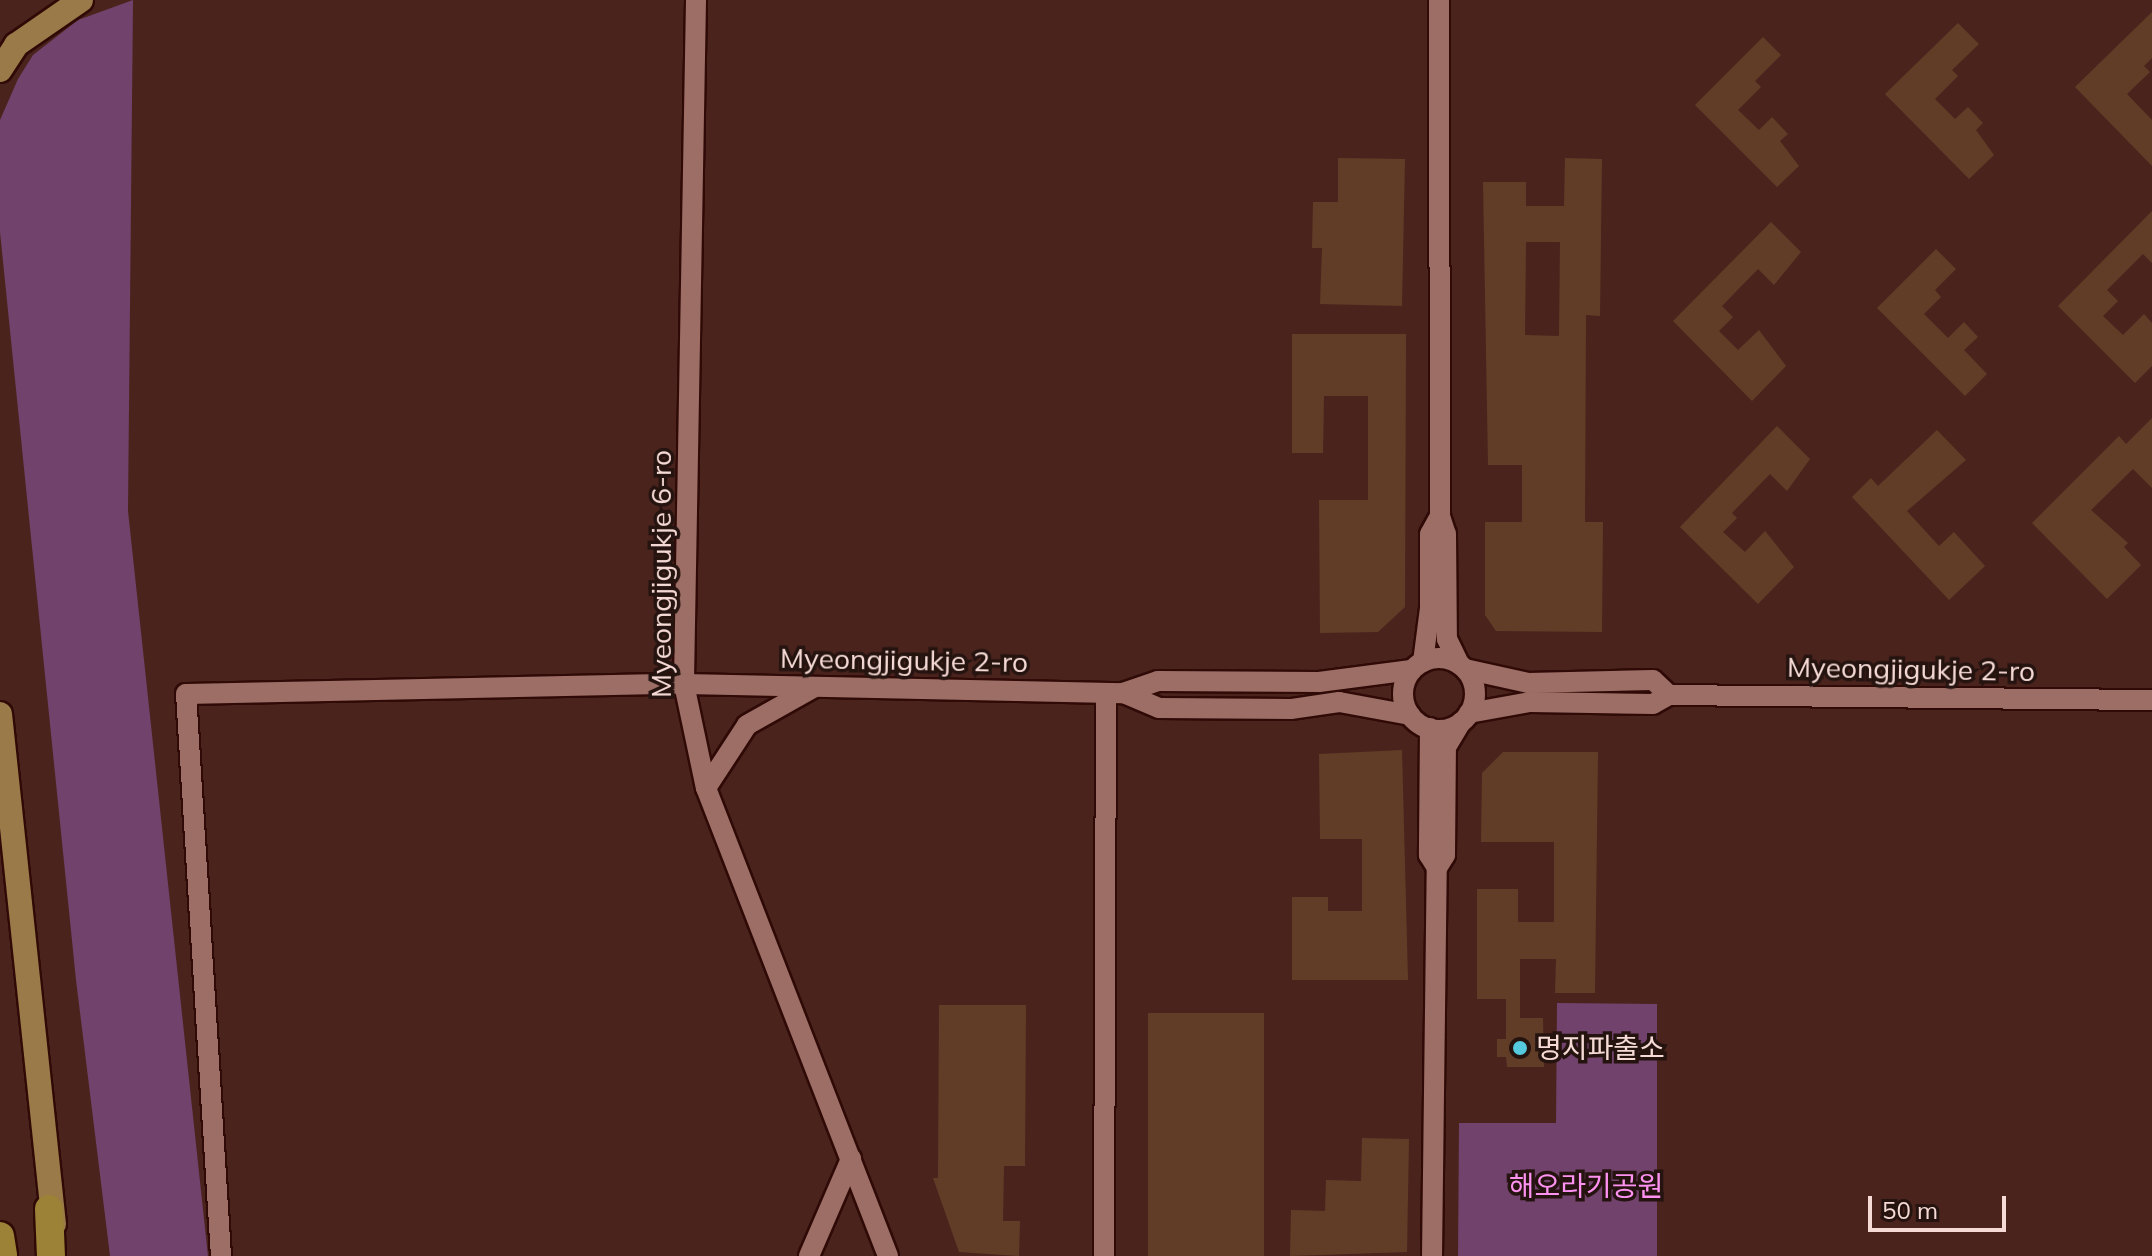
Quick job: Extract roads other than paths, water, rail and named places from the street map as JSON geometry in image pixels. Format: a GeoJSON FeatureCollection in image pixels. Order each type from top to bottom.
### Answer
{"type":"FeatureCollection","features":[{"type":"Feature","properties":{"kind":"highway"},"geometry":{"type":"LineString","coordinates":[[49,1209],[51,1256]]}},
{"type":"Feature","properties":{"kind":"highway"},"geometry":{"type":"LineString","coordinates":[[0,1236],[3,1256]]}},
{"type":"Feature","properties":{"kind":"main road"},"geometry":{"type":"LineString","coordinates":[[0,70],[16,45],[81,0]]}},
{"type":"Feature","properties":{"kind":"main road"},"geometry":{"type":"LineString","coordinates":[[0,714],[49,1209],[64,1256]]}},
{"type":"Feature","properties":{"kind":"street","name":"Myeongjigukje 6-ro"},"geometry":{"type":"LineString","coordinates":[[696,0],[684,684],[706,788],[888,1256]]}},
{"type":"Feature","properties":{"kind":"street"},"geometry":{"type":"LineString","coordinates":[[1432,1256],[1437,868],[1445,855],[1446,747],[1465,717],[1474,690],[1447,639],[1446,534],[1440,516],[1439,0]]}},
{"type":"Feature","properties":{"kind":"street"},"geometry":{"type":"LineString","coordinates":[[1430,728],[1410,715],[1403,693],[1417,666],[1430,608],[1430,534],[1440,516]]}},
{"type":"Feature","properties":{"kind":"street"},"geometry":{"type":"LineString","coordinates":[[1417,666],[1445,658],[1462,667]]}},
{"type":"Feature","properties":{"kind":"street","name":"Myeongjigukje 2-ro"},"geometry":{"type":"LineString","coordinates":[[221,1256],[186,694],[684,684],[1114,693],[1158,681],[1319,682],[1417,666]]}},
{"type":"Feature","properties":{"kind":"street","name":"Myeongjigukje 2-ro"},"geometry":{"type":"LineString","coordinates":[[1462,667],[1528,683],[1653,680],[1669,695]]}},
{"type":"Feature","properties":{"kind":"street"},"geometry":{"type":"LineString","coordinates":[[706,788],[747,725],[818,686]]}},
{"type":"Feature","properties":{"kind":"street","name":"Myeongjigukje 2-ro"},"geometry":{"type":"LineString","coordinates":[[1114,693],[1159,708],[1291,709],[1339,702],[1410,715]]}},
{"type":"Feature","properties":{"kind":"street"},"geometry":{"type":"LineString","coordinates":[[1104,1256],[1114,693]]}},
{"type":"Feature","properties":{"kind":"street","name":"Myeongjigukje 2-ro"},"geometry":{"type":"LineString","coordinates":[[1465,717],[1530,702],[1653,704],[1669,695],[2152,700]]}},
{"type":"Feature","properties":{"kind":"street"},"geometry":{"type":"LineString","coordinates":[[1430,728],[1465,717]]}},
{"type":"Feature","properties":{"kind":"street"},"geometry":{"type":"LineString","coordinates":[[1430,728],[1429,855],[1437,868]]}},
{"type":"Feature","properties":{"kind":"street"},"geometry":{"type":"LineString","coordinates":[[809,1256],[851,1159]]}},
{"type":"Feature","properties":{"kind":"place","name":"명지파출소"},"geometry":{"type":"Point","coordinates":[1520,1048]}},
{"type":"Feature","properties":{"kind":"park label","name":"해오라기공원"},"geometry":{"type":"Point","coordinates":[1586,1186]}}]}
